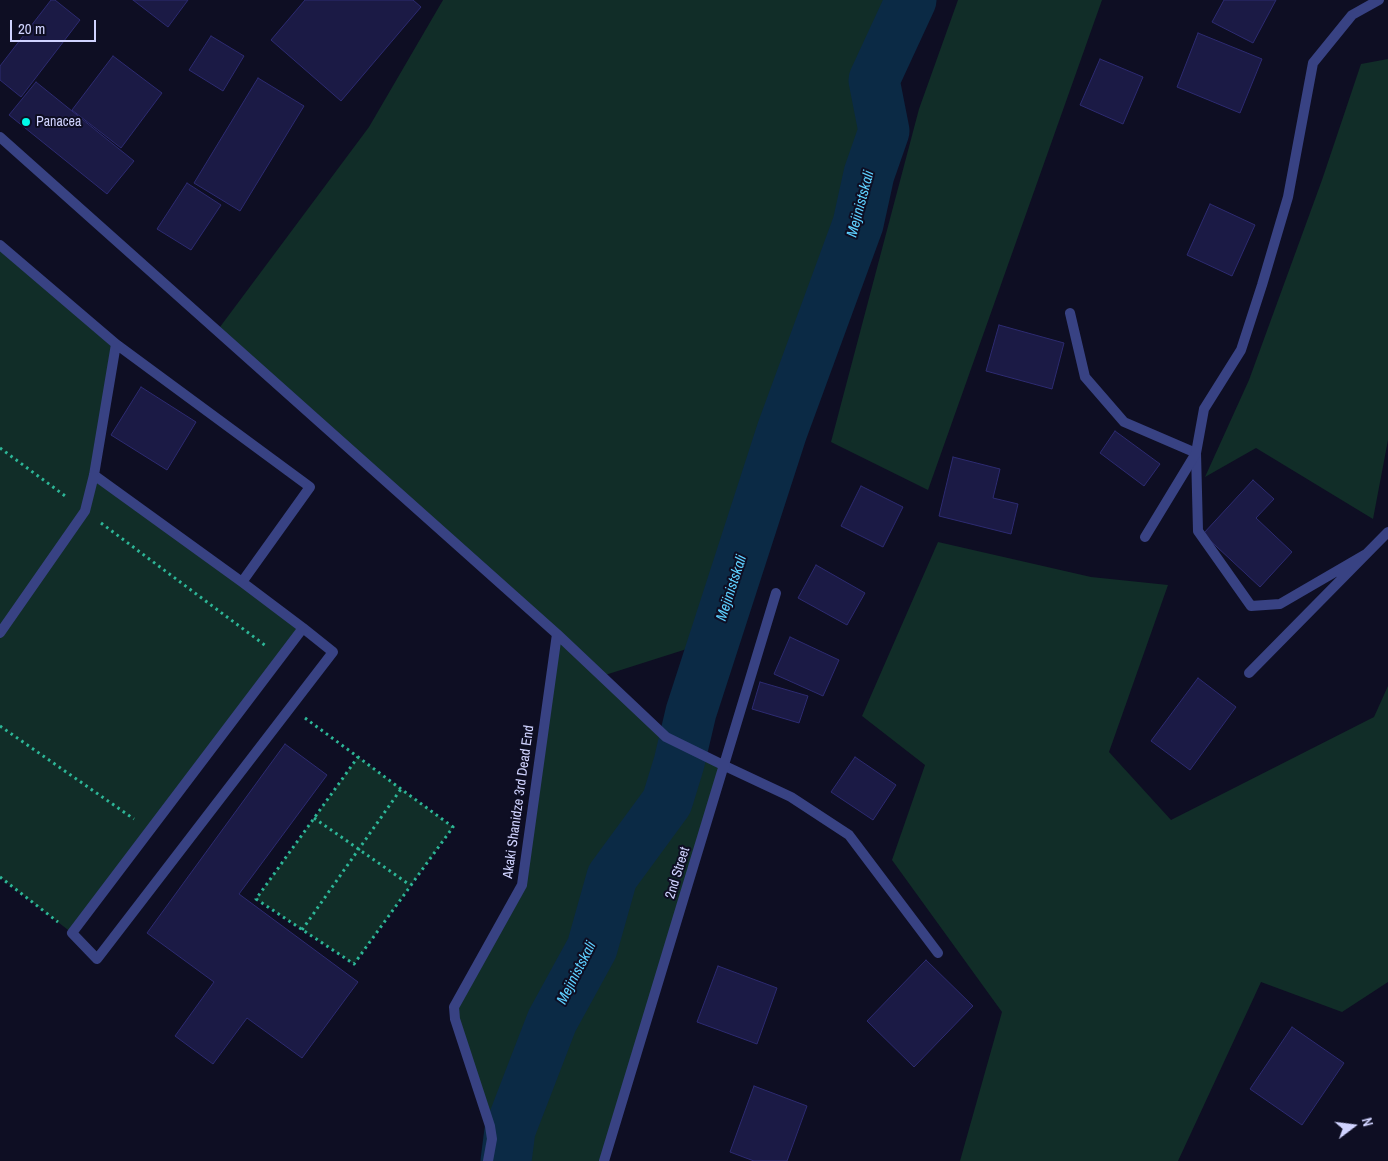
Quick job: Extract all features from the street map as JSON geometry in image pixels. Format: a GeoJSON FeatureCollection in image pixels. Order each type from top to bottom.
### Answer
{"type":"FeatureCollection","features":[{"type":"Feature","properties":{"kind":"street"},"geometry":{"type":"LineString","coordinates":[[1366,554],[1280,604],[1250,606],[1198,531],[1196,453],[1204,409],[1241,350],[1265,276],[1288,198],[1313,63],[1352,15],[1379,0]]}},
{"type":"Feature","properties":{"kind":"street"},"geometry":{"type":"LineString","coordinates":[[0,137],[557,634],[666,737],[791,797],[849,835],[938,953]]}},
{"type":"Feature","properties":{"kind":"street"},"geometry":{"type":"LineString","coordinates":[[0,245],[116,344],[310,487],[242,582]]}},
{"type":"Feature","properties":{"kind":"street"},"geometry":{"type":"LineString","coordinates":[[1070,313],[1085,377],[1124,422],[1196,453]]}},
{"type":"Feature","properties":{"kind":"street"},"geometry":{"type":"LineString","coordinates":[[0,632],[85,511],[94,475],[116,344]]}},
{"type":"Feature","properties":{"kind":"street"},"geometry":{"type":"LineString","coordinates":[[1145,537],[1196,453]]}},
{"type":"Feature","properties":{"kind":"street"},"geometry":{"type":"LineString","coordinates":[[94,475],[242,582],[303,628],[333,652],[97,959],[72,933],[303,628]]}},
{"type":"Feature","properties":{"kind":"street"},"geometry":{"type":"LineString","coordinates":[[1249,673],[1388,532]]}},
{"type":"Feature","properties":{"kind":"street","name":"2nd Street"},"geometry":{"type":"LineString","coordinates":[[604,1161],[776,593]]}},
{"type":"Feature","properties":{"kind":"street","name":"Akaki Shanidze 3rd Dead End"},"geometry":{"type":"LineString","coordinates":[[488,1161],[492,1136],[455,1019],[454,1007],[522,884],[557,634]]}},
{"type":"Feature","properties":{"kind":"path"},"geometry":{"type":"LineString","coordinates":[[0,448],[281,657]]}},
{"type":"Feature","properties":{"kind":"path"},"geometry":{"type":"LineString","coordinates":[[290,707],[402,789],[453,827],[354,964],[256,899],[358,757]]}},
{"type":"Feature","properties":{"kind":"path"},"geometry":{"type":"LineString","coordinates":[[0,726],[149,830]]}},
{"type":"Feature","properties":{"kind":"path"},"geometry":{"type":"LineString","coordinates":[[302,930],[402,789]]}},
{"type":"Feature","properties":{"kind":"path"},"geometry":{"type":"LineString","coordinates":[[314,818],[410,886]]}},
{"type":"Feature","properties":{"kind":"path"},"geometry":{"type":"LineString","coordinates":[[0,877],[72,933]]}},
{"type":"Feature","properties":{"kind":"green space"},"geometry":{"type":"Polygon","coordinates":[[[443,0],[911,0],[874,80],[884,131],[869,174],[858,224],[782,431],[715,640],[602,676],[666,737],[725,766],[604,1161],[488,1161],[492,1143],[454,1013],[522,884],[557,634],[217,331],[369,127],[443,0]]]}},
{"type":"Feature","properties":{"kind":"green space"},"geometry":{"type":"Polygon","coordinates":[[[958,0],[1102,0],[928,490],[831,442],[919,109],[958,0]]]}},
{"type":"Feature","properties":{"kind":"green space"},"geometry":{"type":"Polygon","coordinates":[[[1388,59],[1388,440],[1373,519],[1256,448],[1205,477],[1249,380],[1322,180],[1361,64],[1388,59]]]}},
{"type":"Feature","properties":{"kind":"green space"},"geometry":{"type":"Polygon","coordinates":[[[0,245],[116,344],[94,475],[303,628],[72,933],[0,877],[0,245]]]}},
{"type":"Feature","properties":{"kind":"green space"},"geometry":{"type":"Polygon","coordinates":[[[938,542],[1091,577],[1168,585],[1109,752],[1171,820],[1374,717],[1388,686],[1388,982],[1342,1012],[1261,982],[1178,1161],[960,1161],[1002,1012],[892,860],[925,765],[862,716],[938,542]]]}},
{"type":"Feature","properties":{"kind":"green space"},"geometry":{"type":"Polygon","coordinates":[[[358,757],[453,827],[354,964],[256,899],[358,757]]]}},
{"type":"Feature","properties":{"kind":"building"},"geometry":{"type":"Polygon","coordinates":[[[51,0],[55,0],[80,20],[21,97],[0,80],[0,66],[51,0]]]}},
{"type":"Feature","properties":{"kind":"building"},"geometry":{"type":"Polygon","coordinates":[[[133,0],[188,0],[168,27],[133,0]]]}},
{"type":"Feature","properties":{"kind":"building"},"geometry":{"type":"Polygon","coordinates":[[[305,0],[413,0],[421,7],[341,101],[271,40],[305,0]]]}},
{"type":"Feature","properties":{"kind":"building"},"geometry":{"type":"Polygon","coordinates":[[[1224,0],[1276,0],[1253,43],[1212,22],[1224,0]]]}},
{"type":"Feature","properties":{"kind":"building"},"geometry":{"type":"Polygon","coordinates":[[[1198,33],[1262,59],[1240,113],[1177,87],[1198,33]]]}},
{"type":"Feature","properties":{"kind":"building"},"geometry":{"type":"Polygon","coordinates":[[[211,36],[244,56],[223,91],[189,70],[211,36]]]}},
{"type":"Feature","properties":{"kind":"building"},"geometry":{"type":"Polygon","coordinates":[[[113,56],[162,93],[121,148],[72,110],[113,56]]]}},
{"type":"Feature","properties":{"kind":"building"},"geometry":{"type":"Polygon","coordinates":[[[1100,59],[1143,77],[1123,124],[1080,105],[1100,59]]]}},
{"type":"Feature","properties":{"kind":"building"},"geometry":{"type":"Polygon","coordinates":[[[258,78],[304,106],[240,211],[194,183],[258,78]]]}},
{"type":"Feature","properties":{"kind":"building"},"geometry":{"type":"Polygon","coordinates":[[[36,82],[134,161],[107,194],[9,115],[36,82]]]}},
{"type":"Feature","properties":{"kind":"building"},"geometry":{"type":"Polygon","coordinates":[[[187,183],[221,205],[191,250],[157,229],[187,183]]]}},
{"type":"Feature","properties":{"kind":"building"},"geometry":{"type":"Polygon","coordinates":[[[1210,204],[1255,225],[1232,276],[1187,255],[1210,204]]]}},
{"type":"Feature","properties":{"kind":"building"},"geometry":{"type":"Polygon","coordinates":[[[999,325],[1064,343],[1052,389],[986,371],[999,325]]]}},
{"type":"Feature","properties":{"kind":"building"},"geometry":{"type":"Polygon","coordinates":[[[141,387],[196,422],[167,470],[111,435],[141,387]]]}},
{"type":"Feature","properties":{"kind":"building"},"geometry":{"type":"Polygon","coordinates":[[[1115,431],[1160,464],[1144,486],[1100,453],[1115,431]]]}},
{"type":"Feature","properties":{"kind":"building"},"geometry":{"type":"Polygon","coordinates":[[[953,457],[1000,469],[993,498],[1018,504],[1011,534],[939,516],[953,457]]]}},
{"type":"Feature","properties":{"kind":"building"},"geometry":{"type":"Polygon","coordinates":[[[1253,480],[1274,499],[1256,518],[1292,552],[1260,587],[1203,534],[1253,480]]]}},
{"type":"Feature","properties":{"kind":"building"},"geometry":{"type":"Polygon","coordinates":[[[861,486],[903,507],[883,547],[841,526],[861,486]]]}},
{"type":"Feature","properties":{"kind":"building"},"geometry":{"type":"Polygon","coordinates":[[[816,565],[865,593],[847,625],[798,598],[816,565]]]}},
{"type":"Feature","properties":{"kind":"building"},"geometry":{"type":"Polygon","coordinates":[[[790,637],[839,660],[823,696],[774,674],[790,637]]]}},
{"type":"Feature","properties":{"kind":"building"},"geometry":{"type":"Polygon","coordinates":[[[1198,678],[1236,707],[1190,770],[1151,741],[1198,678]]]}},
{"type":"Feature","properties":{"kind":"building"},"geometry":{"type":"Polygon","coordinates":[[[760,682],[808,696],[799,723],[752,709],[760,682]]]}},
{"type":"Feature","properties":{"kind":"building"},"geometry":{"type":"Polygon","coordinates":[[[285,744],[327,775],[239,894],[358,982],[302,1058],[247,1018],[213,1064],[175,1036],[214,982],[147,933],[285,744]]]}},
{"type":"Feature","properties":{"kind":"building"},"geometry":{"type":"Polygon","coordinates":[[[855,757],[896,785],[873,820],[831,792],[855,757]]]}},
{"type":"Feature","properties":{"kind":"building"},"geometry":{"type":"Polygon","coordinates":[[[926,960],[973,1006],[914,1067],[867,1021],[926,960]]]}},
{"type":"Feature","properties":{"kind":"building"},"geometry":{"type":"Polygon","coordinates":[[[718,966],[777,988],[757,1044],[697,1022],[718,966]]]}},
{"type":"Feature","properties":{"kind":"building"},"geometry":{"type":"Polygon","coordinates":[[[1292,1027],[1344,1063],[1302,1125],[1250,1089],[1292,1027]]]}},
{"type":"Feature","properties":{"kind":"building"},"geometry":{"type":"Polygon","coordinates":[[[754,1086],[807,1106],[787,1161],[754,1161],[730,1152],[754,1086]]]}},
{"type":"Feature","properties":{"kind":"waterway","name":"Mejinistskali"},"geometry":{"type":"LineString","coordinates":[[506,1161],[510,1130],[552,1021],[592,948],[612,877],[667,802],[679,763],[691,712],[782,431],[858,224],[869,174],[884,131],[874,80],[911,0]]}},
{"type":"Feature","properties":{"kind":"place","name":"Panacea"},"geometry":{"type":"Point","coordinates":[26,122]}}]}
